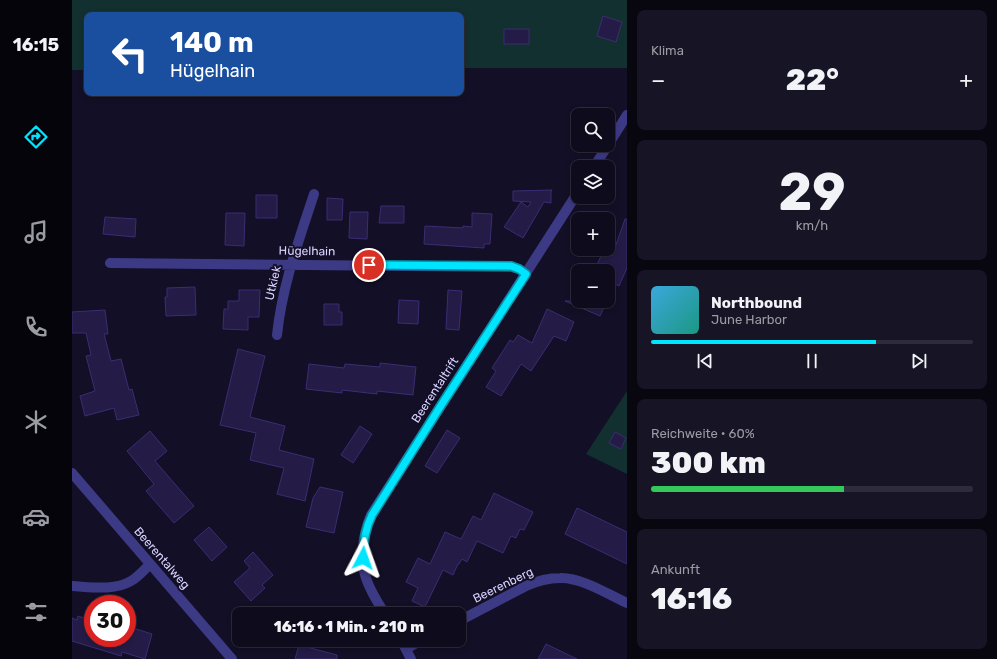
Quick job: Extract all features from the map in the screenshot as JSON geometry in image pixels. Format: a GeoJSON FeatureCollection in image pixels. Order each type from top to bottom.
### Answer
{"type":"FeatureCollection","features":[{"type":"Feature","properties":{"kind":"street"},"geometry":{"type":"LineString","coordinates":[[615,134],[627,115]]}},
{"type":"Feature","properties":{"kind":"street","name":"Utkiek"},"geometry":{"type":"LineString","coordinates":[[277,335],[279,314],[291,264],[314,194]]}},
{"type":"Feature","properties":{"kind":"street","name":"Beerentaltrift"},"geometry":{"type":"LineString","coordinates":[[381,607],[366,578],[363,558],[363,544],[368,523],[374,510],[571,203]]}},
{"type":"Feature","properties":{"kind":"street","name":"Hügelhain"},"geometry":{"type":"LineString","coordinates":[[110,263],[511,266],[526,274]]}},
{"type":"Feature","properties":{"kind":"street","name":"Beerentalweg"},"geometry":{"type":"LineString","coordinates":[[72,473],[232,659]]}},
{"type":"Feature","properties":{"kind":"street"},"geometry":{"type":"LineString","coordinates":[[72,586],[109,587],[124,584],[131,581],[150,564]]}},
{"type":"Feature","properties":{"kind":"street","name":"Beerenberg"},"geometry":{"type":"LineString","coordinates":[[466,617],[526,586],[543,580],[560,578],[577,580],[627,603]]}},
{"type":"Feature","properties":{"kind":"street"},"geometry":{"type":"LineString","coordinates":[[405,647],[411,659]]}},
{"type":"Feature","properties":{"kind":"green space"},"geometry":{"type":"Polygon","coordinates":[[[72,0],[627,0],[627,68],[464,68],[464,12],[84,12],[84,70],[72,70],[72,0]]]}},
{"type":"Feature","properties":{"kind":"green space"},"geometry":{"type":"Polygon","coordinates":[[[627,391],[627,474],[586,454],[627,391]]]}},
{"type":"Feature","properties":{"kind":"building"},"geometry":{"type":"Polygon","coordinates":[[[603,16],[622,22],[616,42],[597,36],[603,16]]]}},
{"type":"Feature","properties":{"kind":"building"},"geometry":{"type":"Polygon","coordinates":[[[504,29],[529,29],[529,44],[504,44],[504,29]]]}},
{"type":"Feature","properties":{"kind":"building"},"geometry":{"type":"Polygon","coordinates":[[[552,190],[551,203],[544,202],[523,238],[504,227],[521,202],[528,207],[531,202],[513,201],[513,191],[552,190]]]}},
{"type":"Feature","properties":{"kind":"building"},"geometry":{"type":"Polygon","coordinates":[[[256,195],[277,195],[277,218],[256,218],[256,195]]]}},
{"type":"Feature","properties":{"kind":"building"},"geometry":{"type":"Polygon","coordinates":[[[327,198],[343,199],[342,220],[327,220],[327,198]]]}},
{"type":"Feature","properties":{"kind":"building"},"geometry":{"type":"Polygon","coordinates":[[[381,206],[404,206],[404,223],[379,223],[381,206]]]}},
{"type":"Feature","properties":{"kind":"building"},"geometry":{"type":"Polygon","coordinates":[[[350,212],[368,212],[367,239],[349,238],[350,212]]]}},
{"type":"Feature","properties":{"kind":"building"},"geometry":{"type":"Polygon","coordinates":[[[226,213],[245,213],[244,246],[225,245],[226,213]]]}},
{"type":"Feature","properties":{"kind":"building"},"geometry":{"type":"Polygon","coordinates":[[[472,213],[492,214],[490,244],[484,244],[484,248],[424,244],[425,226],[472,227],[472,213]]]}},
{"type":"Feature","properties":{"kind":"building"},"geometry":{"type":"Polygon","coordinates":[[[105,217],[136,219],[135,237],[103,234],[105,217]]]}},
{"type":"Feature","properties":{"kind":"building"},"geometry":{"type":"Polygon","coordinates":[[[625,219],[627,219],[627,268],[619,286],[615,284],[615,264],[597,264],[601,256],[615,256],[615,247],[625,219]]]}},
{"type":"Feature","properties":{"kind":"building"},"geometry":{"type":"Polygon","coordinates":[[[195,287],[196,315],[166,316],[165,297],[167,297],[167,288],[195,287]]]}},
{"type":"Feature","properties":{"kind":"building"},"geometry":{"type":"Polygon","coordinates":[[[239,290],[260,290],[259,317],[248,317],[248,330],[223,329],[224,309],[228,309],[228,301],[239,301],[239,290]]]}},
{"type":"Feature","properties":{"kind":"building"},"geometry":{"type":"Polygon","coordinates":[[[448,290],[462,291],[459,330],[446,329],[448,290]]]}},
{"type":"Feature","properties":{"kind":"building"},"geometry":{"type":"Polygon","coordinates":[[[399,300],[419,301],[418,324],[398,323],[399,300]]]}},
{"type":"Feature","properties":{"kind":"building"},"geometry":{"type":"Polygon","coordinates":[[[324,304],[339,304],[339,312],[342,312],[342,325],[324,325],[324,304]]]}},
{"type":"Feature","properties":{"kind":"building"},"geometry":{"type":"Polygon","coordinates":[[[581,308],[604,308],[600,316],[581,308]]]}},
{"type":"Feature","properties":{"kind":"building"},"geometry":{"type":"Polygon","coordinates":[[[547,309],[574,322],[566,341],[554,336],[531,371],[521,364],[501,396],[486,387],[496,371],[492,368],[510,340],[513,342],[518,335],[532,343],[547,309]]]}},
{"type":"Feature","properties":{"kind":"building"},"geometry":{"type":"Polygon","coordinates":[[[105,310],[108,334],[104,334],[111,361],[121,359],[129,390],[132,389],[139,415],[117,420],[114,408],[85,416],[80,396],[95,391],[86,356],[91,355],[86,333],[72,333],[72,312],[105,310]]]}},
{"type":"Feature","properties":{"kind":"building"},"geometry":{"type":"Polygon","coordinates":[[[238,349],[265,356],[250,417],[285,426],[279,450],[314,459],[305,501],[277,494],[284,468],[250,460],[256,433],[220,425],[238,349]]]}},
{"type":"Feature","properties":{"kind":"building"},"geometry":{"type":"Polygon","coordinates":[[[380,363],[416,367],[413,395],[377,391],[377,394],[342,390],[342,393],[306,389],[309,364],[344,368],[345,364],[380,367],[380,363]]]}},
{"type":"Feature","properties":{"kind":"building"},"geometry":{"type":"Polygon","coordinates":[[[360,426],[372,434],[353,463],[341,455],[360,426]]]}},
{"type":"Feature","properties":{"kind":"building"},"geometry":{"type":"Polygon","coordinates":[[[447,430],[460,438],[437,473],[425,466],[447,430]]]}},
{"type":"Feature","properties":{"kind":"building"},"geometry":{"type":"Polygon","coordinates":[[[150,431],[167,451],[155,461],[194,506],[174,523],[146,491],[154,484],[127,451],[150,431]]]}},
{"type":"Feature","properties":{"kind":"building"},"geometry":{"type":"Polygon","coordinates":[[[615,432],[626,438],[621,449],[609,443],[615,432]]]}},
{"type":"Feature","properties":{"kind":"building"},"geometry":{"type":"Polygon","coordinates":[[[320,487],[343,492],[334,533],[306,527],[313,498],[320,487]]]}},
{"type":"Feature","properties":{"kind":"building"},"geometry":{"type":"Polygon","coordinates":[[[494,493],[533,512],[524,530],[520,529],[516,538],[511,536],[503,553],[477,541],[467,562],[462,559],[453,575],[443,570],[425,607],[412,601],[418,588],[406,582],[418,558],[430,564],[445,532],[461,539],[473,516],[481,520],[494,493]]]}},
{"type":"Feature","properties":{"kind":"building"},"geometry":{"type":"Polygon","coordinates":[[[577,508],[627,532],[627,564],[565,534],[577,508]]]}},
{"type":"Feature","properties":{"kind":"building"},"geometry":{"type":"Polygon","coordinates":[[[209,527],[227,547],[212,561],[194,540],[209,527]]]}},
{"type":"Feature","properties":{"kind":"building"},"geometry":{"type":"Polygon","coordinates":[[[253,552],[273,575],[262,585],[265,588],[251,601],[234,582],[250,568],[244,561],[253,552]]]}},
{"type":"Feature","properties":{"kind":"building"},"geometry":{"type":"Polygon","coordinates":[[[78,616],[84,618],[84,645],[72,641],[72,618],[77,620],[78,616]]]}},
{"type":"Feature","properties":{"kind":"building"},"geometry":{"type":"Polygon","coordinates":[[[136,629],[152,634],[145,659],[122,652],[121,656],[92,647],[136,647],[136,629]]]}},
{"type":"Feature","properties":{"kind":"building"},"geometry":{"type":"Polygon","coordinates":[[[546,644],[577,659],[538,659],[546,644]]]}},
{"type":"Feature","properties":{"kind":"building"},"geometry":{"type":"Polygon","coordinates":[[[298,647],[307,647],[337,655],[337,659],[295,659],[298,647]]]}},
{"type":"Feature","properties":{"kind":"route"},"geometry":{"type":"LineString","coordinates":[[363,558],[365,531],[372,515],[526,274],[511,266],[369,265]]}}]}
